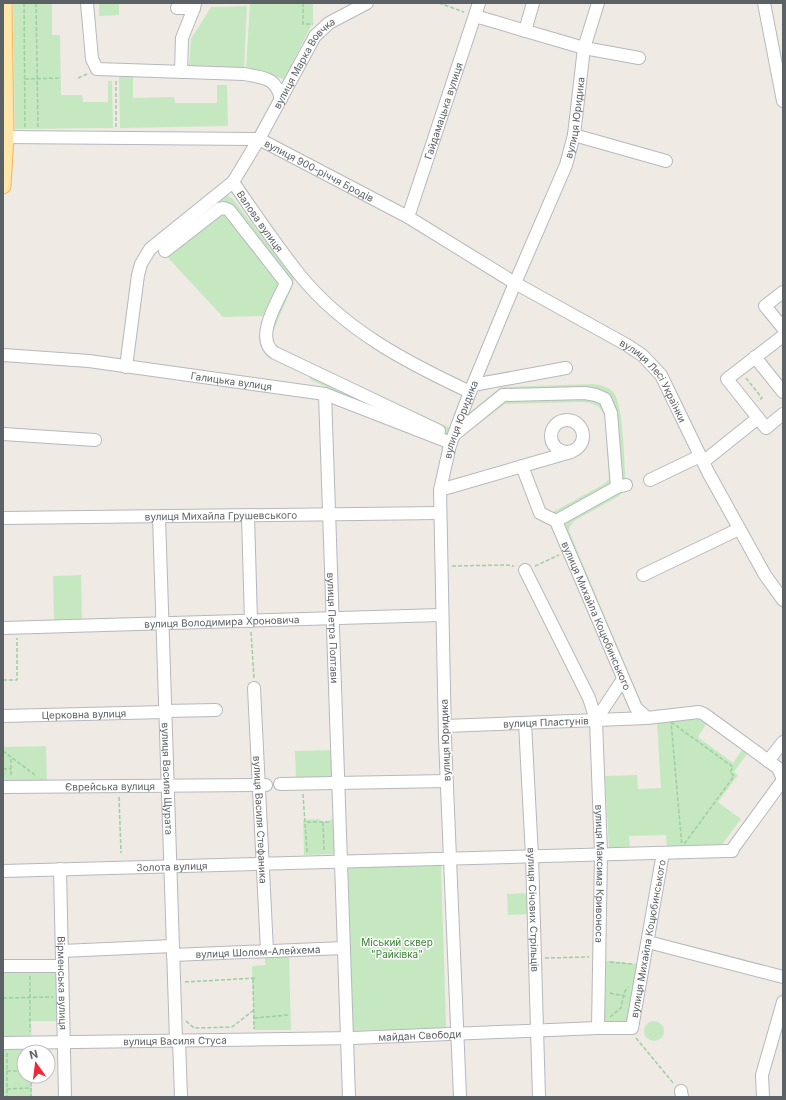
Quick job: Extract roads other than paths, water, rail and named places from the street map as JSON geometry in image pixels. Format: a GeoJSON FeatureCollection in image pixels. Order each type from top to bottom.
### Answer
{"type":"FeatureCollection","features":[{"type":"Feature","properties":{"kind":"main road"},"geometry":{"type":"LineString","coordinates":[[3,186],[4,3]]}},
{"type":"Feature","properties":{"kind":"street"},"geometry":{"type":"LineString","coordinates":[[87,3],[92,59],[97,69],[116,71],[244,74],[275,83],[281,99]]}},
{"type":"Feature","properties":{"kind":"street","name":"вулиця Марка Вовчка"},"geometry":{"type":"LineString","coordinates":[[232,182],[259,139],[315,36],[329,23],[366,3]]}},
{"type":"Feature","properties":{"kind":"street","name":"Гайдамацька вулиця"},"geometry":{"type":"LineString","coordinates":[[408,217],[479,3]]}},
{"type":"Feature","properties":{"kind":"street"},"geometry":{"type":"LineString","coordinates":[[525,31],[533,3]]}},
{"type":"Feature","properties":{"kind":"street","name":"вулиця Юридика"},"geometry":{"type":"LineString","coordinates":[[450,858],[440,566],[440,490],[453,438],[472,389],[514,283],[562,176],[574,135],[584,48],[598,3]]}},
{"type":"Feature","properties":{"kind":"street"},"geometry":{"type":"LineString","coordinates":[[764,3],[783,101]]}},
{"type":"Feature","properties":{"kind":"street"},"geometry":{"type":"LineString","coordinates":[[177,8],[195,6],[182,38],[181,72]]}},
{"type":"Feature","properties":{"kind":"street"},"geometry":{"type":"LineString","coordinates":[[474,16],[584,48],[639,58]]}},
{"type":"Feature","properties":{"kind":"street"},"geometry":{"type":"LineString","coordinates":[[574,135],[666,161]]}},
{"type":"Feature","properties":{"kind":"street","name":"вулиця 900-річчя Бродів"},"geometry":{"type":"LineString","coordinates":[[4,137],[259,139],[408,217],[514,283]]}},
{"type":"Feature","properties":{"kind":"street","name":"Валова вулиця"},"geometry":{"type":"LineString","coordinates":[[126,367],[138,275],[145,256],[159,240],[232,182],[299,274],[346,321],[377,344],[415,366],[472,389]]}},
{"type":"Feature","properties":{"kind":"street"},"geometry":{"type":"LineString","coordinates":[[165,251],[219,209],[224,208],[229,210],[286,282],[266,331],[266,340],[270,350],[453,438],[503,395],[585,393],[600,396],[608,402],[611,413],[621,486],[556,521],[540,513],[522,466]]}},
{"type":"Feature","properties":{"kind":"street","name":"вулиця Лесі Українки"},"geometry":{"type":"LineString","coordinates":[[514,283],[642,355],[664,380],[701,459],[765,575],[783,600]]}},
{"type":"Feature","properties":{"kind":"street"},"geometry":{"type":"LineString","coordinates":[[783,292],[766,306],[783,328]]}},
{"type":"Feature","properties":{"kind":"street"},"geometry":{"type":"LineString","coordinates":[[781,421],[766,428],[727,380],[783,336]]}},
{"type":"Feature","properties":{"kind":"street","name":"Галицька вулиця"},"geometry":{"type":"LineString","coordinates":[[3,355],[69,359],[325,394],[453,438]]}},
{"type":"Feature","properties":{"kind":"street"},"geometry":{"type":"LineString","coordinates":[[755,357],[783,392]]}},
{"type":"Feature","properties":{"kind":"street"},"geometry":{"type":"LineString","coordinates":[[472,389],[566,368]]}},
{"type":"Feature","properties":{"kind":"street","name":"вулиця Петра Полтави"},"geometry":{"type":"LineString","coordinates":[[325,394],[341,861]]}},
{"type":"Feature","properties":{"kind":"street"},"geometry":{"type":"LineString","coordinates":[[650,480],[701,459],[758,418]]}},
{"type":"Feature","properties":{"kind":"street"},"geometry":{"type":"LineString","coordinates":[[3,434],[95,440]]}},
{"type":"Feature","properties":{"kind":"street"},"geometry":{"type":"LineString","coordinates":[[440,490],[571,452]]}},
{"type":"Feature","properties":{"kind":"street","name":"вулиця Михайла Грушевського"},"geometry":{"type":"LineString","coordinates":[[3,518],[440,513]]}},
{"type":"Feature","properties":{"kind":"street"},"geometry":{"type":"LineString","coordinates":[[248,516],[251,621]]}},
{"type":"Feature","properties":{"kind":"street","name":"вулиця Василя Щурата"},"geometry":{"type":"LineString","coordinates":[[159,517],[173,951],[181,1097]]}},
{"type":"Feature","properties":{"kind":"street","name":"вулиця Михайла Коцюбинського"},"geometry":{"type":"LineString","coordinates":[[457,1034],[537,1030],[632,1028],[663,853],[732,851],[783,779],[780,770],[704,714],[699,712],[647,718],[636,708],[556,521]]}},
{"type":"Feature","properties":{"kind":"street"},"geometry":{"type":"LineString","coordinates":[[643,575],[739,529]]}},
{"type":"Feature","properties":{"kind":"street","name":"вулиця Максима Кривоноса"},"geometry":{"type":"LineString","coordinates":[[525,570],[589,698],[596,720],[601,854],[598,1028]]}},
{"type":"Feature","properties":{"kind":"street","name":"вулиця Володимира Хроновича"},"geometry":{"type":"LineString","coordinates":[[3,628],[442,615]]}},
{"type":"Feature","properties":{"kind":"street"},"geometry":{"type":"LineString","coordinates":[[596,720],[623,679]]}},
{"type":"Feature","properties":{"kind":"street","name":"вулиця Василя Стефаника"},"geometry":{"type":"LineString","coordinates":[[254,688],[262,785],[262,863],[267,951]]}},
{"type":"Feature","properties":{"kind":"street","name":"Церковна вулиця"},"geometry":{"type":"LineString","coordinates":[[3,716],[216,710]]}},
{"type":"Feature","properties":{"kind":"street","name":"вулиця Пластунів"},"geometry":{"type":"LineString","coordinates":[[445,726],[647,718]]}},
{"type":"Feature","properties":{"kind":"street","name":"вулиця Січових Стрільців"},"geometry":{"type":"LineString","coordinates":[[525,723],[532,856],[539,1097]]}},
{"type":"Feature","properties":{"kind":"street"},"geometry":{"type":"LineString","coordinates":[[768,761],[783,742]]}},
{"type":"Feature","properties":{"kind":"street"},"geometry":{"type":"LineString","coordinates":[[280,784],[447,781]]}},
{"type":"Feature","properties":{"kind":"street","name":"Єврейська вулиця"},"geometry":{"type":"LineString","coordinates":[[7,784],[119,786],[262,785]]}},
{"type":"Feature","properties":{"kind":"street"},"geometry":{"type":"LineString","coordinates":[[350,1097],[341,861],[663,853]]}},
{"type":"Feature","properties":{"kind":"street","name":"майдан Свободи"},"geometry":{"type":"LineString","coordinates":[[347,1038],[457,1034],[450,858]]}},
{"type":"Feature","properties":{"kind":"street","name":"Золота вулиця"},"geometry":{"type":"LineString","coordinates":[[3,871],[341,861]]}},
{"type":"Feature","properties":{"kind":"street","name":"Вірменська вулиця"},"geometry":{"type":"LineString","coordinates":[[60,869],[65,1097]]}},
{"type":"Feature","properties":{"kind":"street"},"geometry":{"type":"LineString","coordinates":[[648,942],[783,977]]}},
{"type":"Feature","properties":{"kind":"street","name":"вулиця Шолом-Алейхема"},"geometry":{"type":"LineString","coordinates":[[62,951],[267,951],[344,948]]}},
{"type":"Feature","properties":{"kind":"street"},"geometry":{"type":"LineString","coordinates":[[3,966],[62,966]]}},
{"type":"Feature","properties":{"kind":"street"},"geometry":{"type":"LineString","coordinates":[[763,1097],[762,1075],[783,1002]]}},
{"type":"Feature","properties":{"kind":"street"},"geometry":{"type":"LineString","coordinates":[[457,1034],[460,1097]]}},
{"type":"Feature","properties":{"kind":"street","name":"вулиця Василя Стуса"},"geometry":{"type":"LineString","coordinates":[[5,1043],[347,1038]]}},
{"type":"Feature","properties":{"kind":"park label","name":"Міський сквер \"Райківка\""},"geometry":{"type":"Point","coordinates":[397,948]}}]}
